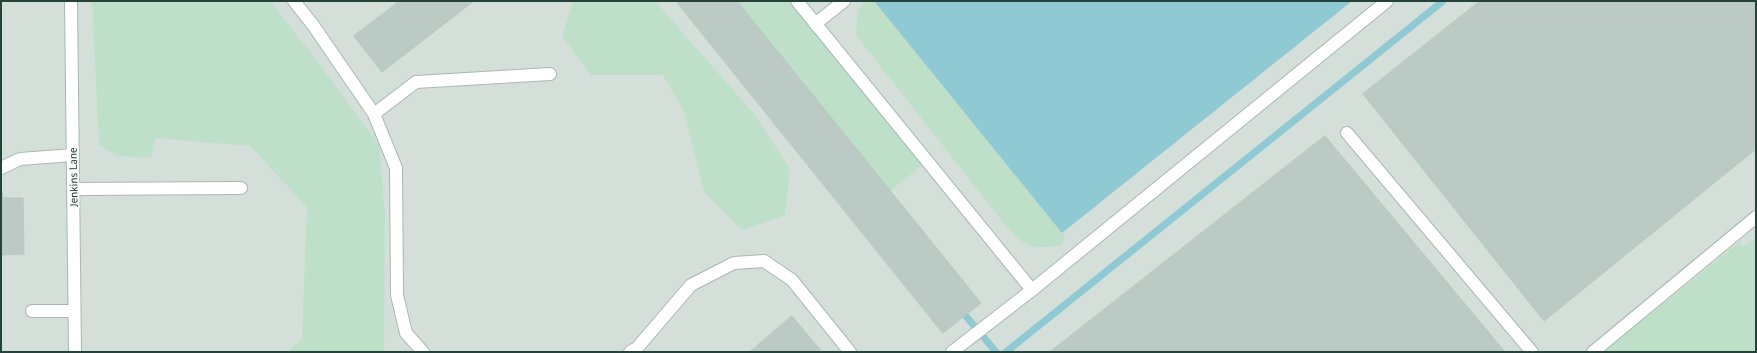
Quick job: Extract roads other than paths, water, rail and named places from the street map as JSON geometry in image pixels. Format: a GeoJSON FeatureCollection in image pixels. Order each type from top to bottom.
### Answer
{"type":"FeatureCollection","features":[{"type":"Feature","properties":{"kind":"lane","name":"Jenkins Lane"},"geometry":{"type":"LineString","coordinates":[[72,1],[75,352]]}},
{"type":"Feature","properties":{"kind":"lane"},"geometry":{"type":"LineString","coordinates":[[294,1],[313,25],[374,114],[396,168],[396,295],[406,333],[424,352]]}},
{"type":"Feature","properties":{"kind":"lane"},"geometry":{"type":"LineString","coordinates":[[797,1],[1032,290]]}},
{"type":"Feature","properties":{"kind":"lane"},"geometry":{"type":"LineString","coordinates":[[815,24],[844,1]]}},
{"type":"Feature","properties":{"kind":"lane"},"geometry":{"type":"LineString","coordinates":[[952,352],[1032,290],[1387,1]]}},
{"type":"Feature","properties":{"kind":"lane"},"geometry":{"type":"LineString","coordinates":[[374,114],[416,82],[550,74]]}},
{"type":"Feature","properties":{"kind":"lane"},"geometry":{"type":"LineString","coordinates":[[1348,133],[1532,352]]}},
{"type":"Feature","properties":{"kind":"lane"},"geometry":{"type":"LineString","coordinates":[[1,168],[20,159],[73,155]]}},
{"type":"Feature","properties":{"kind":"lane"},"geometry":{"type":"LineString","coordinates":[[74,189],[241,188]]}},
{"type":"Feature","properties":{"kind":"lane"},"geometry":{"type":"LineString","coordinates":[[1593,352],[1756,217]]}},
{"type":"Feature","properties":{"kind":"lane"},"geometry":{"type":"LineString","coordinates":[[630,352],[637,348],[691,285],[734,263],[764,261],[792,280],[850,352]]}},
{"type":"Feature","properties":{"kind":"lane"},"geometry":{"type":"LineString","coordinates":[[32,312],[74,312]]}},
{"type":"Feature","properties":{"kind":"water"},"geometry":{"type":"Polygon","coordinates":[[[874,1],[1352,1],[1062,233],[874,1]]]}},
{"type":"Feature","properties":{"kind":"waterway"},"geometry":{"type":"LineString","coordinates":[[1006,352],[1443,1]]}},
{"type":"Feature","properties":{"kind":"waterway"},"geometry":{"type":"LineString","coordinates":[[960,309],[996,352]]}}]}
